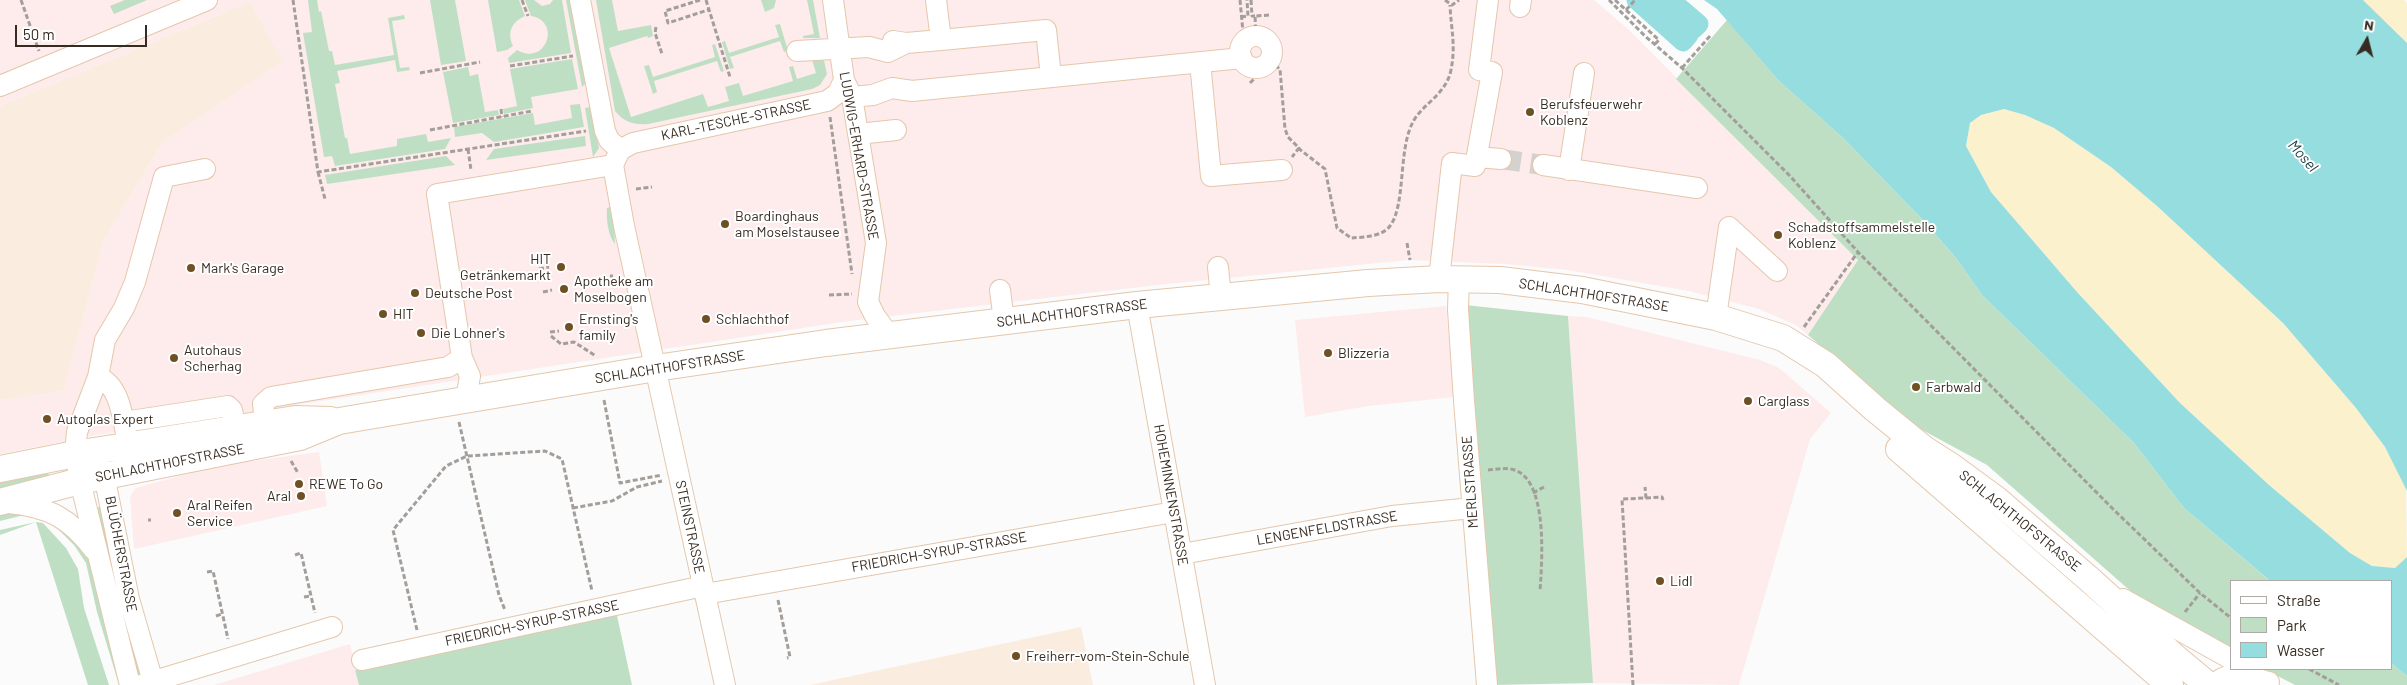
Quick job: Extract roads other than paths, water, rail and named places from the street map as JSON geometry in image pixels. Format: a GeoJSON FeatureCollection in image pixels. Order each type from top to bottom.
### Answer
{"type":"FeatureCollection","features":[{"type":"Feature","properties":{"kind":"main road","name":"SCHLACHTHOFSTRASSE"},"geometry":{"type":"LineString","coordinates":[[0,469],[75,454],[126,434],[237,438],[284,435],[303,418],[339,421],[463,411],[656,368],[889,335],[1136,305],[1449,278],[1540,284],[1582,290],[1716,317],[1767,332],[1826,365],[1875,409],[1924,449],[1952,466],[1997,500],[2090,579],[2208,685]]}},
{"type":"Feature","properties":{"kind":"main road","name":"SCHLACHTHOFSTRASSE"},"geometry":{"type":"LineString","coordinates":[[1796,347],[1817,377],[2169,684]]}},
{"type":"Feature","properties":{"kind":"main road","name":"SCHLACHTHOFSTRASSE"},"geometry":{"type":"LineString","coordinates":[[0,502],[105,476],[237,438]]}},
{"type":"Feature","properties":{"kind":"street"},"geometry":{"type":"LineString","coordinates":[[0,86],[207,0]]}},
{"type":"Feature","properties":{"kind":"street"},"geometry":{"type":"LineString","coordinates":[[580,0],[605,131],[616,157],[624,226],[656,368]]}},
{"type":"Feature","properties":{"kind":"street","name":"LUDWIG-ERHARD-STRASSE"},"geometry":{"type":"LineString","coordinates":[[833,0],[876,243],[868,302],[875,316],[889,335]]}},
{"type":"Feature","properties":{"kind":"street"},"geometry":{"type":"LineString","coordinates":[[936,0],[941,40]]}},
{"type":"Feature","properties":{"kind":"street"},"geometry":{"type":"LineString","coordinates":[[1488,0],[1479,70],[1492,72],[1477,157],[1501,159]]}},
{"type":"Feature","properties":{"kind":"street"},"geometry":{"type":"LineString","coordinates":[[797,51],[870,47],[888,52],[906,43],[1046,30],[1051,78]]}},
{"type":"Feature","properties":{"kind":"street"},"geometry":{"type":"LineString","coordinates":[[848,89],[894,99],[912,91],[1254,58]]}},
{"type":"Feature","properties":{"kind":"street"},"geometry":{"type":"LineString","coordinates":[[1200,62],[1211,176],[1282,170]]}},
{"type":"Feature","properties":{"kind":"street"},"geometry":{"type":"LineString","coordinates":[[1569,170],[1584,73]]}},
{"type":"Feature","properties":{"kind":"street","name":"KARL-TESCHE-STRASSE"},"geometry":{"type":"LineString","coordinates":[[462,358],[438,194],[616,157],[633,143],[827,101],[848,89]]}},
{"type":"Feature","properties":{"kind":"street"},"geometry":{"type":"LineString","coordinates":[[858,134],[896,130]]}},
{"type":"Feature","properties":{"kind":"street","name":"MERLSTRASSE"},"geometry":{"type":"LineString","coordinates":[[1477,157],[1475,166],[1452,163],[1440,244],[1458,310],[1487,685]]}},
{"type":"Feature","properties":{"kind":"street"},"geometry":{"type":"LineString","coordinates":[[1544,165],[1697,188]]}},
{"type":"Feature","properties":{"kind":"street","name":"BLÜCHERSTRASSE"},"geometry":{"type":"LineString","coordinates":[[130,685],[80,481],[75,454],[77,432],[98,377],[105,340],[124,308],[136,282],[164,177],[205,169]]}},
{"type":"Feature","properties":{"kind":"street"},"geometry":{"type":"LineString","coordinates":[[1716,317],[1729,227],[1777,271]]}},
{"type":"Feature","properties":{"kind":"street"},"geometry":{"type":"LineString","coordinates":[[1218,267],[1221,297]]}},
{"type":"Feature","properties":{"kind":"street"},"geometry":{"type":"LineString","coordinates":[[1000,290],[1004,321]]}},
{"type":"Feature","properties":{"kind":"street","name":"HOHEMINNENSTRASSE"},"geometry":{"type":"LineString","coordinates":[[1136,305],[1205,685]]}},
{"type":"Feature","properties":{"kind":"street"},"geometry":{"type":"LineString","coordinates":[[284,435],[263,404],[271,397],[448,367],[462,358],[470,376],[463,411]]}},
{"type":"Feature","properties":{"kind":"street","name":"STEINSTRASSE"},"geometry":{"type":"LineString","coordinates":[[656,368],[725,685]]}},
{"type":"Feature","properties":{"kind":"street"},"geometry":{"type":"LineString","coordinates":[[98,377],[106,380],[112,388],[126,434]]}},
{"type":"Feature","properties":{"kind":"street"},"geometry":{"type":"LineString","coordinates":[[75,454],[94,461],[104,470],[105,476]]}},
{"type":"Feature","properties":{"kind":"street","name":"BLÜCHERSTRASSE"},"geometry":{"type":"LineString","coordinates":[[105,476],[129,599],[149,684],[325,629]]}},
{"type":"Feature","properties":{"kind":"street","name":"BLÜCHERSTRASSE"},"geometry":{"type":"LineString","coordinates":[[0,502],[34,506],[58,515],[81,533],[97,554]]}},
{"type":"Feature","properties":{"kind":"street","name":"LENGENFELDSTRASSE"},"geometry":{"type":"LineString","coordinates":[[1182,554],[1392,516],[1472,508]]}},
{"type":"Feature","properties":{"kind":"street","name":"FRIEDRICH-SYRUP-STRASSE"},"geometry":{"type":"LineString","coordinates":[[362,660],[596,609],[1174,512]]}},
{"type":"Feature","properties":{"kind":"street"},"geometry":{"type":"LineString","coordinates":[[2090,579],[2154,618],[2230,659]]}},
{"type":"Feature","properties":{"kind":"street"},"geometry":{"type":"LineString","coordinates":[[2249,670],[2272,684]]}},
{"type":"Feature","properties":{"kind":"street"},"geometry":{"type":"LineString","coordinates":[[2214,685],[2221,678],[2238,675],[2272,684]]}},
{"type":"Feature","properties":{"kind":"water","name":"Mosel"},"geometry":{"type":"Polygon","coordinates":[[[1704,0],[2363,0],[2407,43],[2407,491],[2385,447],[2356,408],[2283,323],[2157,206],[2111,167],[2054,128],[2025,115],[2004,109],[1981,115],[1970,123],[1966,146],[1991,192],[2077,292],[2180,403],[2269,485],[2350,553],[2372,566],[2395,568],[2407,557],[2407,676],[2392,664],[2392,580],[2269,580],[2184,508],[2134,443],[1982,295],[1956,258],[1921,218],[1843,138],[1778,80],[1717,9],[1704,0]]]}},
{"type":"Feature","properties":{"kind":"waterway"},"geometry":{"type":"LineString","coordinates":[[1636,0],[1683,42],[1689,35],[1648,0]]}},
{"type":"Feature","properties":{"kind":"waterway"},"geometry":{"type":"LineString","coordinates":[[1671,0],[1699,24],[1694,29],[1678,15]]}},
{"type":"Feature","properties":{"kind":"tunnel"},"geometry":{"type":"LineString","coordinates":[[1501,159],[1543,165]]}},
{"type":"Feature","properties":{"kind":"place","name":"Berufsfeuerwehr Koblenz"},"geometry":{"type":"Point","coordinates":[1530,112]}},
{"type":"Feature","properties":{"kind":"place","name":"Boardinghaus am Moselstausee"},"geometry":{"type":"Point","coordinates":[725,224]}},
{"type":"Feature","properties":{"kind":"place","name":"Schadstoffsammelstelle Koblenz"},"geometry":{"type":"Point","coordinates":[1778,235]}},
{"type":"Feature","properties":{"kind":"place","name":"HIT Getränkemarkt"},"geometry":{"type":"Point","coordinates":[561,267]}},
{"type":"Feature","properties":{"kind":"place","name":"Mark's Garage"},"geometry":{"type":"Point","coordinates":[191,268]}},
{"type":"Feature","properties":{"kind":"place","name":"Apotheke am Moselbogen"},"geometry":{"type":"Point","coordinates":[564,289]}},
{"type":"Feature","properties":{"kind":"place","name":"Deutsche Post"},"geometry":{"type":"Point","coordinates":[415,293]}},
{"type":"Feature","properties":{"kind":"place","name":"HIT"},"geometry":{"type":"Point","coordinates":[383,314]}},
{"type":"Feature","properties":{"kind":"place","name":"Schlachthof"},"geometry":{"type":"Point","coordinates":[706,319]}},
{"type":"Feature","properties":{"kind":"place","name":"Ernsting's family"},"geometry":{"type":"Point","coordinates":[569,327]}},
{"type":"Feature","properties":{"kind":"place","name":"Die Lohner's"},"geometry":{"type":"Point","coordinates":[421,333]}},
{"type":"Feature","properties":{"kind":"place","name":"Blizzeria"},"geometry":{"type":"Point","coordinates":[1328,353]}},
{"type":"Feature","properties":{"kind":"place","name":"Autohaus Scherhag"},"geometry":{"type":"Point","coordinates":[174,358]}},
{"type":"Feature","properties":{"kind":"place","name":"Farbwald"},"geometry":{"type":"Point","coordinates":[1916,387]}},
{"type":"Feature","properties":{"kind":"place","name":"Carglass"},"geometry":{"type":"Point","coordinates":[1748,401]}},
{"type":"Feature","properties":{"kind":"place","name":"Autoglas Expert"},"geometry":{"type":"Point","coordinates":[47,419]}},
{"type":"Feature","properties":{"kind":"place","name":"REWE To Go"},"geometry":{"type":"Point","coordinates":[299,484]}},
{"type":"Feature","properties":{"kind":"place","name":"Aral"},"geometry":{"type":"Point","coordinates":[301,496]}},
{"type":"Feature","properties":{"kind":"place","name":"Aral Reifen Service"},"geometry":{"type":"Point","coordinates":[177,513]}},
{"type":"Feature","properties":{"kind":"place","name":"Lidl"},"geometry":{"type":"Point","coordinates":[1660,581]}},
{"type":"Feature","properties":{"kind":"place","name":"Freiherr-vom-Stein-Schule"},"geometry":{"type":"Point","coordinates":[1016,656]}}]}
